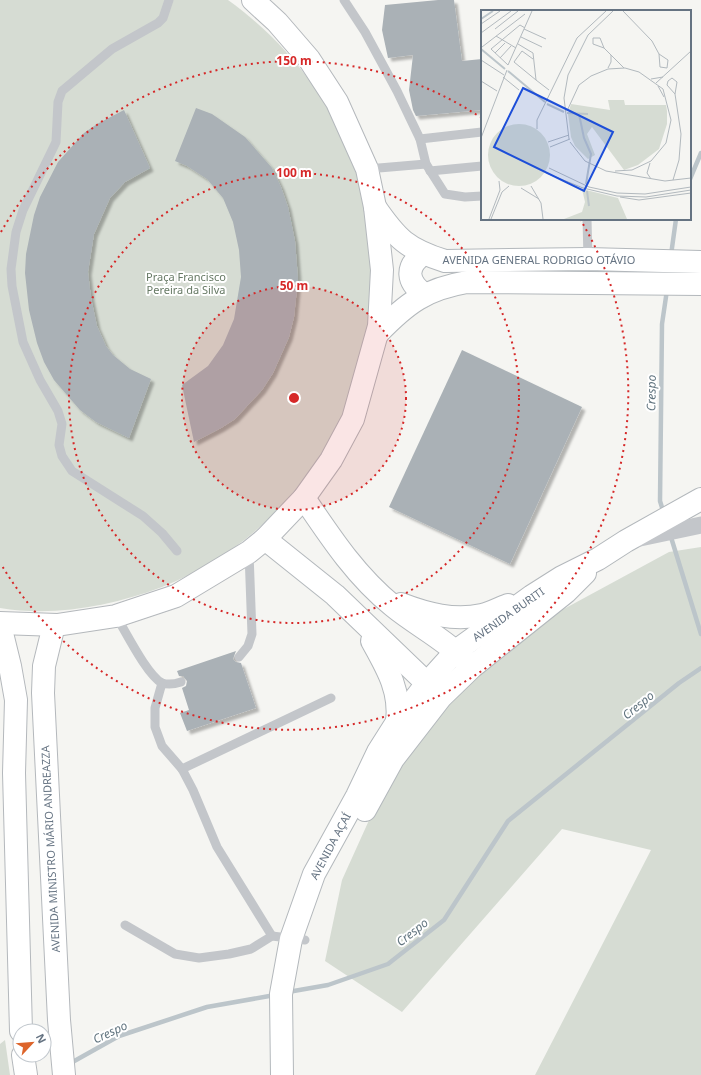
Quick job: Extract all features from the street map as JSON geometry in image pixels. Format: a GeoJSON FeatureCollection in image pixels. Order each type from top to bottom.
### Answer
{"type":"FeatureCollection","features":[{"type":"Feature","properties":{"kind":"main road"},"geometry":{"type":"LineString","coordinates":[[21,1023],[11,775],[16,700],[0,624],[54,625],[116,616],[176,596],[257,546],[304,498],[331,460],[353,419],[378,333],[382,270],[375,207],[367,169],[337,102],[309,59],[277,22],[254,0]]}},
{"type":"Feature","properties":{"kind":"main road","name":"AVENIDA GENERAL RODRIGO OTÁVIO"},"geometry":{"type":"LineString","coordinates":[[375,207],[389,227],[406,245],[423,254],[445,261],[588,259],[701,262]]}},
{"type":"Feature","properties":{"kind":"main road"},"geometry":{"type":"LineString","coordinates":[[423,254],[416,259],[411,266],[410,278],[417,288],[424,294]]}},
{"type":"Feature","properties":{"kind":"main road"},"geometry":{"type":"LineString","coordinates":[[378,333],[392,318],[424,294],[445,286],[467,282],[701,284]]}},
{"type":"Feature","properties":{"kind":"main road"},"geometry":{"type":"LineString","coordinates":[[304,498],[339,549],[368,584],[415,624],[456,651],[472,667]]}},
{"type":"Feature","properties":{"kind":"main road","name":"AVENIDA BURITI"},"geometry":{"type":"LineString","coordinates":[[434,690],[456,651],[532,596],[562,577],[598,559],[626,541],[701,499]]}},
{"type":"Feature","properties":{"kind":"main road"},"geometry":{"type":"LineString","coordinates":[[257,546],[335,595],[434,690]]}},
{"type":"Feature","properties":{"kind":"main road","name":"AVENIDA BURITI"},"geometry":{"type":"LineString","coordinates":[[434,690],[472,667],[566,592],[598,559]]}},
{"type":"Feature","properties":{"kind":"main road"},"geometry":{"type":"LineString","coordinates":[[381,595],[423,613],[448,617],[482,615],[532,596]]}},
{"type":"Feature","properties":{"kind":"main road"},"geometry":{"type":"LineString","coordinates":[[360,619],[388,670],[399,707],[397,722]]}},
{"type":"Feature","properties":{"kind":"main road","name":"AVENIDA MINISTRO MÁRIO ANDREAZZA"},"geometry":{"type":"LineString","coordinates":[[54,625],[44,666],[42,693],[59,1020],[64,1075]]}},
{"type":"Feature","properties":{"kind":"main road","name":"AVENIDA AÇAÍ"},"geometry":{"type":"LineString","coordinates":[[282,1075],[281,994],[289,938],[314,874],[357,796],[378,752],[397,722],[434,690]]}},
{"type":"Feature","properties":{"kind":"main road","name":"AVENIDA AÇAÍ"},"geometry":{"type":"LineString","coordinates":[[296,1075],[296,1000],[289,938],[327,879],[393,759],[434,690]]}},
{"type":"Feature","properties":{"kind":"main road"},"geometry":{"type":"LineString","coordinates":[[24,1063],[26,1075]]}},
{"type":"Feature","properties":{"kind":"street"},"geometry":{"type":"LineString","coordinates":[[626,541],[701,526]]}},
{"type":"Feature","properties":{"kind":"lane"},"geometry":{"type":"LineString","coordinates":[[169,0],[163,18],[158,23],[112,49],[62,91],[58,102],[56,142],[23,210],[16,232],[11,269],[12,286],[23,342],[40,380],[58,412],[62,424],[59,445],[62,456],[72,471],[143,516],[162,533],[177,551]]}},
{"type":"Feature","properties":{"kind":"lane"},"geometry":{"type":"LineString","coordinates":[[344,0],[365,32],[420,139],[428,167],[445,194],[465,197],[481,196]]}},
{"type":"Feature","properties":{"kind":"lane"},"geometry":{"type":"LineString","coordinates":[[420,139],[481,132]]}},
{"type":"Feature","properties":{"kind":"lane"},"geometry":{"type":"LineString","coordinates":[[367,169],[481,166]]}},
{"type":"Feature","properties":{"kind":"lane"},"geometry":{"type":"LineString","coordinates":[[587,220],[588,259]]}},
{"type":"Feature","properties":{"kind":"lane"},"geometry":{"type":"LineString","coordinates":[[239,657],[248,646],[252,634],[257,546]]}},
{"type":"Feature","properties":{"kind":"lane"},"geometry":{"type":"LineString","coordinates":[[116,616],[150,672],[162,683],[174,684],[181,682]]}},
{"type":"Feature","properties":{"kind":"lane"},"geometry":{"type":"LineString","coordinates":[[125,925],[175,954],[199,958],[229,954],[289,938],[217,847],[193,790],[182,769],[162,746],[155,727],[155,708],[162,683]]}},
{"type":"Feature","properties":{"kind":"lane"},"geometry":{"type":"LineString","coordinates":[[182,769],[332,698]]}},
{"type":"Feature","properties":{"kind":"green space","name":"Praça Francisco Pereira da Silva"},"geometry":{"type":"Polygon","coordinates":[[[0,0],[228,0],[269,34],[305,74],[320,96],[346,143],[356,168],[371,231],[373,295],[363,357],[342,416],[310,470],[270,518],[220,557],[162,587],[123,600],[82,608],[41,611],[0,608],[0,0]]]}},
{"type":"Feature","properties":{"kind":"green space"},"geometry":{"type":"Polygon","coordinates":[[[701,547],[701,1075],[535,1075],[651,850],[562,829],[402,1012],[325,961],[342,880],[389,776],[458,692],[562,610],[669,552],[701,547]]]}},
{"type":"Feature","properties":{"kind":"green space"},"geometry":{"type":"Polygon","coordinates":[[[5,1040],[10,1075],[0,1075],[0,1044],[5,1040]]]}},
{"type":"Feature","properties":{"kind":"building"},"geometry":{"type":"Polygon","coordinates":[[[454,0],[462,61],[481,59],[481,110],[416,116],[413,110],[409,90],[413,55],[388,58],[382,30],[385,5],[454,0]]]}},
{"type":"Feature","properties":{"kind":"building"},"geometry":{"type":"Polygon","coordinates":[[[196,108],[212,114],[245,137],[272,168],[288,207],[295,241],[298,279],[294,317],[289,337],[273,373],[262,390],[235,419],[194,442],[182,385],[208,366],[223,345],[234,319],[241,277],[239,250],[233,222],[223,198],[207,179],[187,166],[175,161],[196,108]]]}},
{"type":"Feature","properties":{"kind":"building"},"geometry":{"type":"Polygon","coordinates":[[[124,110],[150,168],[125,182],[110,198],[94,234],[88,272],[91,298],[97,326],[106,346],[113,355],[130,369],[151,379],[129,438],[96,422],[80,410],[54,380],[44,362],[37,343],[29,310],[25,273],[26,254],[34,215],[40,197],[58,162],[84,133],[97,124],[124,110]]]}},
{"type":"Feature","properties":{"kind":"building"},"geometry":{"type":"Polygon","coordinates":[[[462,350],[582,407],[510,564],[389,507],[462,350]]]}},
{"type":"Feature","properties":{"kind":"building"},"geometry":{"type":"Polygon","coordinates":[[[236,651],[233,659],[236,662],[241,663],[256,708],[187,731],[180,713],[189,710],[182,688],[186,686],[187,681],[183,676],[179,676],[177,671],[236,651]]]}},
{"type":"Feature","properties":{"kind":"waterway","name":"Crespo"},"geometry":{"type":"LineString","coordinates":[[691,177],[701,153]]}},
{"type":"Feature","properties":{"kind":"waterway","name":"Crespo"},"geometry":{"type":"LineString","coordinates":[[671,255],[676,220]]}},
{"type":"Feature","properties":{"kind":"waterway","name":"Crespo"},"geometry":{"type":"LineString","coordinates":[[664,514],[660,501],[662,324],[667,290]]}},
{"type":"Feature","properties":{"kind":"waterway","name":"Crespo"},"geometry":{"type":"LineString","coordinates":[[670,534],[701,634]]}},
{"type":"Feature","properties":{"kind":"waterway","name":"Crespo"},"geometry":{"type":"LineString","coordinates":[[288,992],[328,985],[388,964],[444,920],[508,821],[679,683],[701,668]]}},
{"type":"Feature","properties":{"kind":"waterway","name":"Crespo"},"geometry":{"type":"LineString","coordinates":[[69,1064],[119,1036],[207,1007],[275,995]]}}]}
